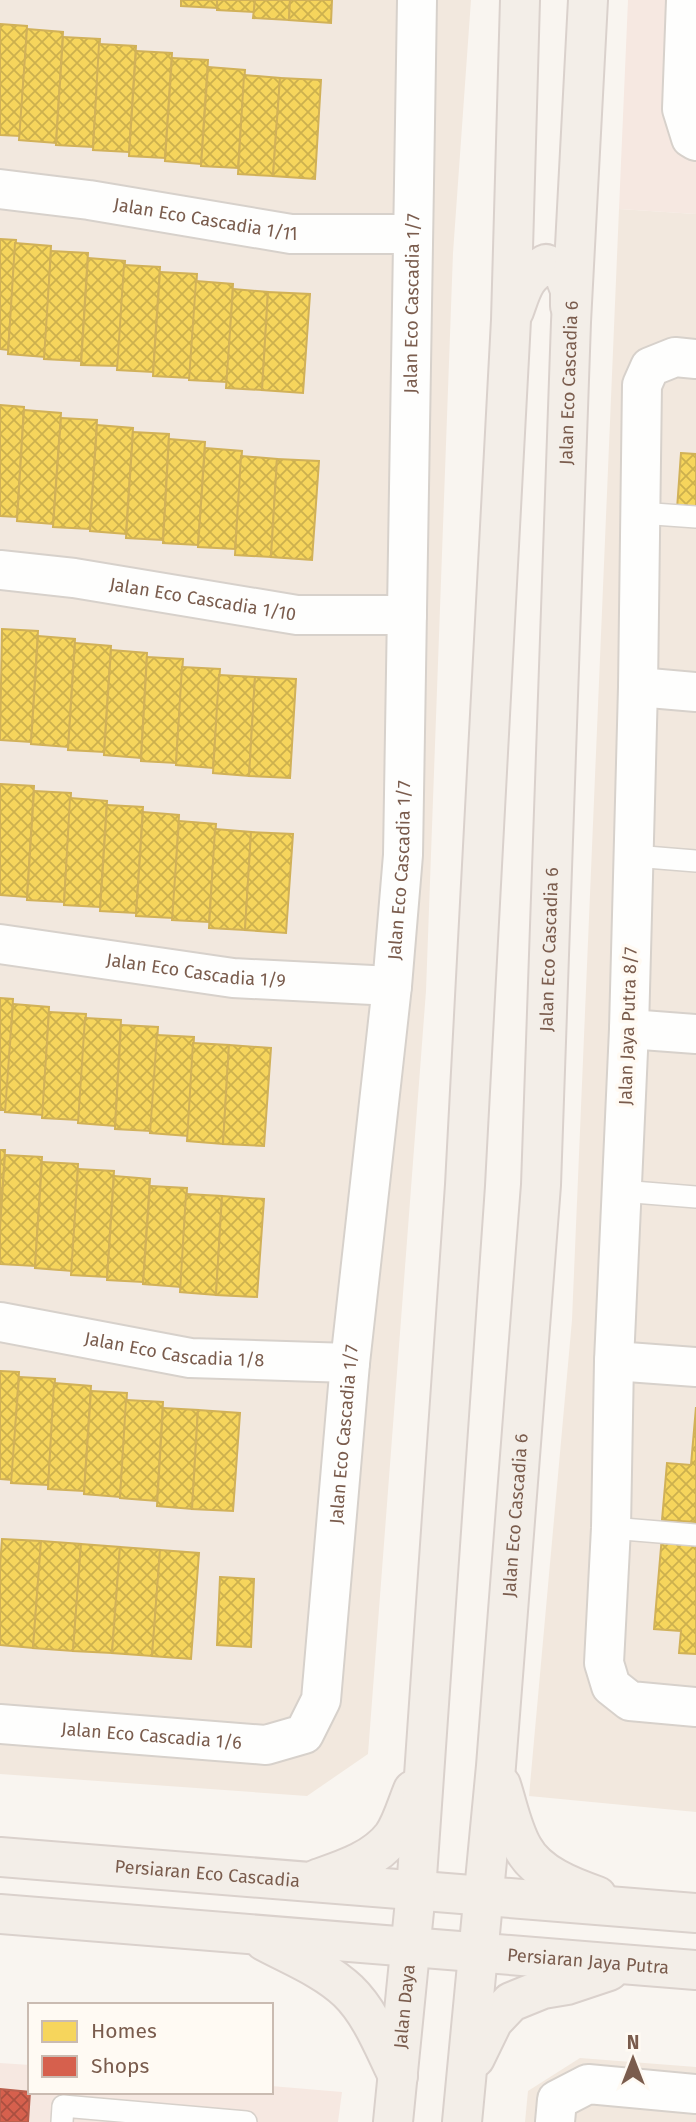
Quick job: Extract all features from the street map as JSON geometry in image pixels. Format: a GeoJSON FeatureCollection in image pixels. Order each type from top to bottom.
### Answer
{"type":"FeatureCollection","features":[{"type":"Feature","properties":{"kind":"main road"},"geometry":{"type":"LineString","coordinates":[[416,1891],[466,1185],[511,320],[520,0]]}},
{"type":"Feature","properties":{"kind":"main road","name":"Jalan Eco Cascadia 6"},"geometry":{"type":"LineString","coordinates":[[484,1896],[541,1185],[571,322],[588,0]]}},
{"type":"Feature","properties":{"kind":"main road"},"geometry":{"type":"LineString","coordinates":[[515,194],[533,216],[550,223],[564,218],[572,206],[580,166]]}},
{"type":"Feature","properties":{"kind":"main road"},"geometry":{"type":"LineString","coordinates":[[511,320],[531,272],[545,264],[563,272],[569,290],[571,322]]}},
{"type":"Feature","properties":{"kind":"main road"},"geometry":{"type":"LineString","coordinates":[[308,1882],[363,1860],[393,1835],[424,1766]]}},
{"type":"Feature","properties":{"kind":"main road"},"geometry":{"type":"LineString","coordinates":[[496,1766],[515,1830],[525,1851],[547,1873],[575,1889],[631,1908]]}},
{"type":"Feature","properties":{"kind":"main road","name":"Persiaran Eco Cascadia"},"geometry":{"type":"LineString","coordinates":[[0,1857],[484,1896]]}},
{"type":"Feature","properties":{"kind":"main road","name":"Jalan Daya"},"geometry":{"type":"LineString","coordinates":[[393,2122],[416,1891]]}},
{"type":"Feature","properties":{"kind":"main road"},"geometry":{"type":"LineString","coordinates":[[462,2122],[484,1896],[696,1913]]}},
{"type":"Feature","properties":{"kind":"main road"},"geometry":{"type":"LineString","coordinates":[[0,1914],[410,1947]]}},
{"type":"Feature","properties":{"kind":"main road"},"geometry":{"type":"LineString","coordinates":[[250,1934],[318,1969],[350,1993],[372,2026],[398,2076]]}},
{"type":"Feature","properties":{"kind":"main road","name":"Persiaran Jaya Putra"},"geometry":{"type":"LineString","coordinates":[[410,1947],[696,1970]]}},
{"type":"Feature","properties":{"kind":"main road"},"geometry":{"type":"LineString","coordinates":[[467,2078],[493,2021],[511,2002],[543,1989],[567,1985],[631,1964]]}},
{"type":"Feature","properties":{"kind":"street","name":"Jalan Eco Cascadia 1/7"},"geometry":{"type":"LineString","coordinates":[[304,1734],[321,1700],[350,1363],[392,986],[403,855],[417,0]]}},
{"type":"Feature","properties":{"kind":"street"},"geometry":{"type":"LineString","coordinates":[[686,0],[682,109],[694,139]]}},
{"type":"Feature","properties":{"kind":"street","name":"Jalan Eco Cascadia 1/11"},"geometry":{"type":"LineString","coordinates":[[0,189],[89,200],[291,234],[413,234]]}},
{"type":"Feature","properties":{"kind":"street","name":"Jalan Jaya Putra 8/7"},"geometry":{"type":"LineString","coordinates":[[696,359],[675,357],[650,367],[642,385],[629,1029],[604,1663],[611,1686],[630,1701],[696,1707]]}},
{"type":"Feature","properties":{"kind":"street","name":"Jalan Eco Cascadia 1/10"},"geometry":{"type":"LineString","coordinates":[[0,570],[74,578],[298,615],[407,615]]}},
{"type":"Feature","properties":{"kind":"street"},"geometry":{"type":"LineString","coordinates":[[638,687],[696,692]]}},
{"type":"Feature","properties":{"kind":"street","name":"Jalan Eco Cascadia 1/9"},"geometry":{"type":"LineString","coordinates":[[0,944],[233,978],[392,986]]}},
{"type":"Feature","properties":{"kind":"street"},"geometry":{"type":"LineString","coordinates":[[629,1029],[696,1034]]}},
{"type":"Feature","properties":{"kind":"street","name":"Jalan Eco Cascadia 1/8"},"geometry":{"type":"LineString","coordinates":[[0,1322],[190,1358],[350,1363]]}},
{"type":"Feature","properties":{"kind":"street"},"geometry":{"type":"LineString","coordinates":[[614,1361],[696,1367]]}},
{"type":"Feature","properties":{"kind":"street","name":"Jalan Eco Cascadia 1/6"},"geometry":{"type":"LineString","coordinates":[[0,1724],[266,1745],[304,1734]]}},
{"type":"Feature","properties":{"kind":"street"},"geometry":{"type":"LineString","coordinates":[[555,2122],[556,2100],[588,2084],[696,2094]]}},
{"type":"Feature","properties":{"kind":"lane"},"geometry":{"type":"LineString","coordinates":[[640,513],[696,517]]}},
{"type":"Feature","properties":{"kind":"lane"},"geometry":{"type":"LineString","coordinates":[[634,856],[696,861]]}},
{"type":"Feature","properties":{"kind":"lane"},"geometry":{"type":"LineString","coordinates":[[621,1191],[696,1197]]}},
{"type":"Feature","properties":{"kind":"lane"},"geometry":{"type":"LineString","coordinates":[[611,1528],[696,1535]]}},
{"type":"Feature","properties":{"kind":"lane"},"geometry":{"type":"LineString","coordinates":[[62,2122],[63,2106],[246,2122]]}},
{"type":"Feature","properties":{"kind":"shaded area"},"geometry":{"type":"Polygon","coordinates":[[[0,0],[471,0],[453,253],[426,991],[368,1754],[307,1796],[0,1774],[0,0]]]}},
{"type":"Feature","properties":{"kind":"shaded area"},"geometry":{"type":"Polygon","coordinates":[[[628,0],[696,0],[696,214],[619,209],[628,0]]]}},
{"type":"Feature","properties":{"kind":"shaded area"},"geometry":{"type":"Polygon","coordinates":[[[619,209],[696,214],[696,1812],[529,1796],[572,1320],[619,209]]]}},
{"type":"Feature","properties":{"kind":"shaded area"},"geometry":{"type":"Polygon","coordinates":[[[580,2058],[696,2067],[696,2122],[525,2122],[528,2091],[580,2058]]]}},
{"type":"Feature","properties":{"kind":"shaded area"},"geometry":{"type":"Polygon","coordinates":[[[0,2063],[28,2065],[28,2094],[273,2094],[273,2086],[342,2092],[338,2122],[0,2122],[0,2063]]]}},
{"type":"Feature","properties":{"kind":"building: Homes"},"geometry":{"type":"Polygon","coordinates":[[[181,0],[217,0],[217,8],[181,6],[181,0]]]}},
{"type":"Feature","properties":{"kind":"building: Homes"},"geometry":{"type":"Polygon","coordinates":[[[217,0],[255,0],[254,12],[217,10],[217,0]]]}},
{"type":"Feature","properties":{"kind":"building: Homes"},"geometry":{"type":"Polygon","coordinates":[[[255,0],[290,0],[289,20],[253,18],[255,0]]]}},
{"type":"Feature","properties":{"kind":"building: Homes"},"geometry":{"type":"Polygon","coordinates":[[[290,0],[332,0],[331,23],[289,20],[290,0]]]}},
{"type":"Feature","properties":{"kind":"building: Homes"},"geometry":{"type":"Polygon","coordinates":[[[0,24],[27,26],[20,136],[0,135],[0,24]]]}},
{"type":"Feature","properties":{"kind":"building: Homes"},"geometry":{"type":"Polygon","coordinates":[[[27,29],[63,32],[56,143],[19,140],[27,29]]]}},
{"type":"Feature","properties":{"kind":"building: Homes"},"geometry":{"type":"Polygon","coordinates":[[[63,37],[100,39],[93,147],[56,145],[63,37]]]}},
{"type":"Feature","properties":{"kind":"building: Homes"},"geometry":{"type":"Polygon","coordinates":[[[99,44],[136,46],[129,152],[93,150],[99,44]]]}},
{"type":"Feature","properties":{"kind":"building: Homes"},"geometry":{"type":"Polygon","coordinates":[[[136,51],[172,53],[165,158],[129,156],[136,51]]]}},
{"type":"Feature","properties":{"kind":"building: Homes"},"geometry":{"type":"Polygon","coordinates":[[[172,58],[208,60],[201,164],[165,161],[172,58]]]}},
{"type":"Feature","properties":{"kind":"building: Homes"},"geometry":{"type":"Polygon","coordinates":[[[208,67],[245,70],[238,168],[201,166],[208,67]]]}},
{"type":"Feature","properties":{"kind":"building: Homes"},"geometry":{"type":"Polygon","coordinates":[[[244,75],[280,78],[273,176],[238,174],[244,75]]]}},
{"type":"Feature","properties":{"kind":"building: Homes"},"geometry":{"type":"Polygon","coordinates":[[[280,78],[321,80],[315,179],[273,176],[280,78]]]}},
{"type":"Feature","properties":{"kind":"building: Homes"},"geometry":{"type":"Polygon","coordinates":[[[0,239],[16,240],[8,350],[0,349],[0,239]]]}},
{"type":"Feature","properties":{"kind":"building: Homes"},"geometry":{"type":"Polygon","coordinates":[[[15,243],[51,246],[45,357],[8,354],[15,243]]]}},
{"type":"Feature","properties":{"kind":"building: Homes"},"geometry":{"type":"Polygon","coordinates":[[[51,251],[88,253],[81,361],[44,359],[51,251]]]}},
{"type":"Feature","properties":{"kind":"building: Homes"},"geometry":{"type":"Polygon","coordinates":[[[88,258],[125,261],[118,366],[81,365],[88,258]]]}},
{"type":"Feature","properties":{"kind":"building: Homes"},"geometry":{"type":"Polygon","coordinates":[[[124,265],[160,267],[153,372],[117,370],[124,265]]]}},
{"type":"Feature","properties":{"kind":"building: Homes"},"geometry":{"type":"Polygon","coordinates":[[[160,272],[197,274],[190,378],[153,376],[160,272]]]}},
{"type":"Feature","properties":{"kind":"building: Homes"},"geometry":{"type":"Polygon","coordinates":[[[196,281],[233,284],[227,382],[189,380],[196,281]]]}},
{"type":"Feature","properties":{"kind":"building: Homes"},"geometry":{"type":"Polygon","coordinates":[[[233,289],[268,292],[262,390],[226,388],[233,289]]]}},
{"type":"Feature","properties":{"kind":"building: Homes"},"geometry":{"type":"Polygon","coordinates":[[[268,292],[310,294],[303,393],[262,390],[268,292]]]}},
{"type":"Feature","properties":{"kind":"building: Homes"},"geometry":{"type":"Polygon","coordinates":[[[0,405],[24,407],[17,517],[0,516],[0,405]]]}},
{"type":"Feature","properties":{"kind":"building: Homes"},"geometry":{"type":"Polygon","coordinates":[[[24,410],[61,413],[53,524],[17,521],[24,410]]]}},
{"type":"Feature","properties":{"kind":"building: Homes"},"geometry":{"type":"Polygon","coordinates":[[[61,418],[97,420],[90,529],[53,527],[61,418]]]}},
{"type":"Feature","properties":{"kind":"building: Homes"},"geometry":{"type":"Polygon","coordinates":[[[97,425],[133,428],[126,534],[90,531],[97,425]]]}},
{"type":"Feature","properties":{"kind":"building: Homes"},"geometry":{"type":"Polygon","coordinates":[[[133,432],[169,434],[163,540],[126,538],[133,432]]]}},
{"type":"Feature","properties":{"kind":"building: Homes"},"geometry":{"type":"Polygon","coordinates":[[[169,439],[205,442],[198,545],[163,543],[169,439]]]}},
{"type":"Feature","properties":{"kind":"building: Homes"},"geometry":{"type":"Polygon","coordinates":[[[205,448],[242,451],[235,549],[198,547],[205,448]]]}},
{"type":"Feature","properties":{"kind":"building: Homes"},"geometry":{"type":"Polygon","coordinates":[[[681,453],[696,454],[696,511],[677,509],[681,453]]]}},
{"type":"Feature","properties":{"kind":"building: Homes"},"geometry":{"type":"Polygon","coordinates":[[[241,456],[277,459],[271,557],[235,555],[241,456]]]}},
{"type":"Feature","properties":{"kind":"building: Homes"},"geometry":{"type":"Polygon","coordinates":[[[277,459],[319,461],[312,560],[271,557],[277,459]]]}},
{"type":"Feature","properties":{"kind":"building: Homes"},"geometry":{"type":"Polygon","coordinates":[[[2,629],[38,631],[31,742],[0,740],[2,629]]]}},
{"type":"Feature","properties":{"kind":"building: Homes"},"geometry":{"type":"Polygon","coordinates":[[[38,636],[75,639],[68,747],[31,744],[38,636]]]}},
{"type":"Feature","properties":{"kind":"building: Homes"},"geometry":{"type":"Polygon","coordinates":[[[75,643],[111,646],[104,752],[68,750],[75,643]]]}},
{"type":"Feature","properties":{"kind":"building: Homes"},"geometry":{"type":"Polygon","coordinates":[[[111,650],[147,653],[141,758],[104,755],[111,650]]]}},
{"type":"Feature","properties":{"kind":"building: Homes"},"geometry":{"type":"Polygon","coordinates":[[[147,657],[183,659],[176,763],[141,761],[147,657]]]}},
{"type":"Feature","properties":{"kind":"building: Homes"},"geometry":{"type":"Polygon","coordinates":[[[182,667],[220,669],[213,768],[176,765],[182,667]]]}},
{"type":"Feature","properties":{"kind":"building: Homes"},"geometry":{"type":"Polygon","coordinates":[[[219,675],[255,677],[249,776],[213,773],[219,675]]]}},
{"type":"Feature","properties":{"kind":"building: Homes"},"geometry":{"type":"Polygon","coordinates":[[[255,677],[296,679],[290,778],[249,776],[255,677]]]}},
{"type":"Feature","properties":{"kind":"building: Homes"},"geometry":{"type":"Polygon","coordinates":[[[0,784],[34,786],[27,897],[0,895],[0,784]]]}},
{"type":"Feature","properties":{"kind":"building: Homes"},"geometry":{"type":"Polygon","coordinates":[[[34,791],[71,793],[64,902],[27,900],[34,791]]]}},
{"type":"Feature","properties":{"kind":"building: Homes"},"geometry":{"type":"Polygon","coordinates":[[[70,798],[107,801],[100,907],[64,905],[70,798]]]}},
{"type":"Feature","properties":{"kind":"building: Homes"},"geometry":{"type":"Polygon","coordinates":[[[107,805],[143,807],[136,913],[100,911],[107,805]]]}},
{"type":"Feature","properties":{"kind":"building: Homes"},"geometry":{"type":"Polygon","coordinates":[[[143,812],[179,815],[173,918],[136,916],[143,812]]]}},
{"type":"Feature","properties":{"kind":"building: Homes"},"geometry":{"type":"Polygon","coordinates":[[[179,821],[216,824],[209,922],[172,920],[179,821]]]}},
{"type":"Feature","properties":{"kind":"building: Homes"},"geometry":{"type":"Polygon","coordinates":[[[215,829],[251,832],[245,930],[209,928],[215,829]]]}},
{"type":"Feature","properties":{"kind":"building: Homes"},"geometry":{"type":"Polygon","coordinates":[[[251,832],[293,834],[286,933],[245,930],[251,832]]]}},
{"type":"Feature","properties":{"kind":"building: Homes"},"geometry":{"type":"Polygon","coordinates":[[[0,998],[13,999],[6,1110],[0,1110],[0,998]]]}},
{"type":"Feature","properties":{"kind":"building: Homes"},"geometry":{"type":"Polygon","coordinates":[[[13,1004],[49,1007],[43,1115],[5,1112],[13,1004]]]}},
{"type":"Feature","properties":{"kind":"building: Homes"},"geometry":{"type":"Polygon","coordinates":[[[49,1012],[86,1014],[79,1120],[42,1118],[49,1012]]]}},
{"type":"Feature","properties":{"kind":"building: Homes"},"geometry":{"type":"Polygon","coordinates":[[[85,1018],[121,1020],[115,1126],[78,1123],[85,1018]]]}},
{"type":"Feature","properties":{"kind":"building: Homes"},"geometry":{"type":"Polygon","coordinates":[[[121,1025],[158,1027],[151,1131],[115,1129],[121,1025]]]}},
{"type":"Feature","properties":{"kind":"building: Homes"},"geometry":{"type":"Polygon","coordinates":[[[157,1035],[194,1037],[188,1136],[150,1133],[157,1035]]]}},
{"type":"Feature","properties":{"kind":"building: Homes"},"geometry":{"type":"Polygon","coordinates":[[[193,1043],[229,1045],[223,1144],[187,1141],[193,1043]]]}},
{"type":"Feature","properties":{"kind":"building: Homes"},"geometry":{"type":"Polygon","coordinates":[[[229,1045],[271,1048],[264,1146],[223,1144],[229,1045]]]}},
{"type":"Feature","properties":{"kind":"building: Homes"},"geometry":{"type":"Polygon","coordinates":[[[0,1150],[5,1150],[0,1228],[0,1150]]]}},
{"type":"Feature","properties":{"kind":"building: Homes"},"geometry":{"type":"Polygon","coordinates":[[[5,1155],[42,1157],[35,1266],[0,1264],[5,1155]]]}},
{"type":"Feature","properties":{"kind":"building: Homes"},"geometry":{"type":"Polygon","coordinates":[[[42,1162],[78,1164],[72,1271],[35,1268],[42,1162]]]}},
{"type":"Feature","properties":{"kind":"building: Homes"},"geometry":{"type":"Polygon","coordinates":[[[78,1169],[114,1171],[107,1277],[71,1275],[78,1169]]]}},
{"type":"Feature","properties":{"kind":"building: Homes"},"geometry":{"type":"Polygon","coordinates":[[[114,1176],[150,1179],[143,1282],[107,1280],[114,1176]]]}},
{"type":"Feature","properties":{"kind":"building: Homes"},"geometry":{"type":"Polygon","coordinates":[[[150,1186],[187,1188],[181,1287],[143,1284],[150,1186]]]}},
{"type":"Feature","properties":{"kind":"building: Homes"},"geometry":{"type":"Polygon","coordinates":[[[186,1194],[222,1196],[216,1295],[180,1292],[186,1194]]]}},
{"type":"Feature","properties":{"kind":"building: Homes"},"geometry":{"type":"Polygon","coordinates":[[[222,1196],[264,1199],[257,1297],[216,1295],[222,1196]]]}},
{"type":"Feature","properties":{"kind":"building: Homes"},"geometry":{"type":"Polygon","coordinates":[[[0,1371],[19,1372],[12,1480],[0,1479],[0,1371]]]}},
{"type":"Feature","properties":{"kind":"building: Homes"},"geometry":{"type":"Polygon","coordinates":[[[19,1377],[55,1379],[48,1485],[11,1483],[19,1377]]]}},
{"type":"Feature","properties":{"kind":"building: Homes"},"geometry":{"type":"Polygon","coordinates":[[[54,1383],[91,1386],[84,1491],[48,1489],[54,1383]]]}},
{"type":"Feature","properties":{"kind":"building: Homes"},"geometry":{"type":"Polygon","coordinates":[[[91,1391],[127,1393],[120,1497],[84,1494],[91,1391]]]}},
{"type":"Feature","properties":{"kind":"building: Homes"},"geometry":{"type":"Polygon","coordinates":[[[126,1400],[163,1402],[157,1501],[120,1498],[126,1400]]]}},
{"type":"Feature","properties":{"kind":"building: Homes"},"geometry":{"type":"Polygon","coordinates":[[[696,1407],[696,1522],[662,1520],[667,1463],[691,1465],[696,1407]]]}},
{"type":"Feature","properties":{"kind":"building: Homes"},"geometry":{"type":"Polygon","coordinates":[[[163,1408],[198,1410],[192,1509],[157,1506],[163,1408]]]}},
{"type":"Feature","properties":{"kind":"building: Homes"},"geometry":{"type":"Polygon","coordinates":[[[198,1410],[240,1413],[233,1511],[192,1509],[198,1410]]]}},
{"type":"Feature","properties":{"kind":"building: Homes"},"geometry":{"type":"Polygon","coordinates":[[[662,1536],[696,1539],[696,1654],[679,1653],[681,1631],[654,1629],[662,1536]]]}},
{"type":"Feature","properties":{"kind":"building: Homes"},"geometry":{"type":"Polygon","coordinates":[[[2,1539],[41,1541],[33,1648],[0,1645],[2,1539]]]}},
{"type":"Feature","properties":{"kind":"building: Homes"},"geometry":{"type":"Polygon","coordinates":[[[41,1541],[81,1544],[73,1651],[33,1648],[41,1541]]]}},
{"type":"Feature","properties":{"kind":"building: Homes"},"geometry":{"type":"Polygon","coordinates":[[[81,1544],[120,1547],[112,1653],[73,1651],[81,1544]]]}},
{"type":"Feature","properties":{"kind":"building: Homes"},"geometry":{"type":"Polygon","coordinates":[[[120,1547],[160,1550],[152,1656],[112,1653],[120,1547]]]}},
{"type":"Feature","properties":{"kind":"building: Homes"},"geometry":{"type":"Polygon","coordinates":[[[160,1550],[199,1553],[191,1659],[152,1656],[160,1550]]]}},
{"type":"Feature","properties":{"kind":"building: Homes"},"geometry":{"type":"Polygon","coordinates":[[[220,1577],[254,1579],[251,1647],[217,1645],[220,1577]]]}},
{"type":"Feature","properties":{"kind":"building: Shops"},"geometry":{"type":"Polygon","coordinates":[[[0,2089],[28,2092],[28,2122],[0,2122],[0,2089]]]}}]}
